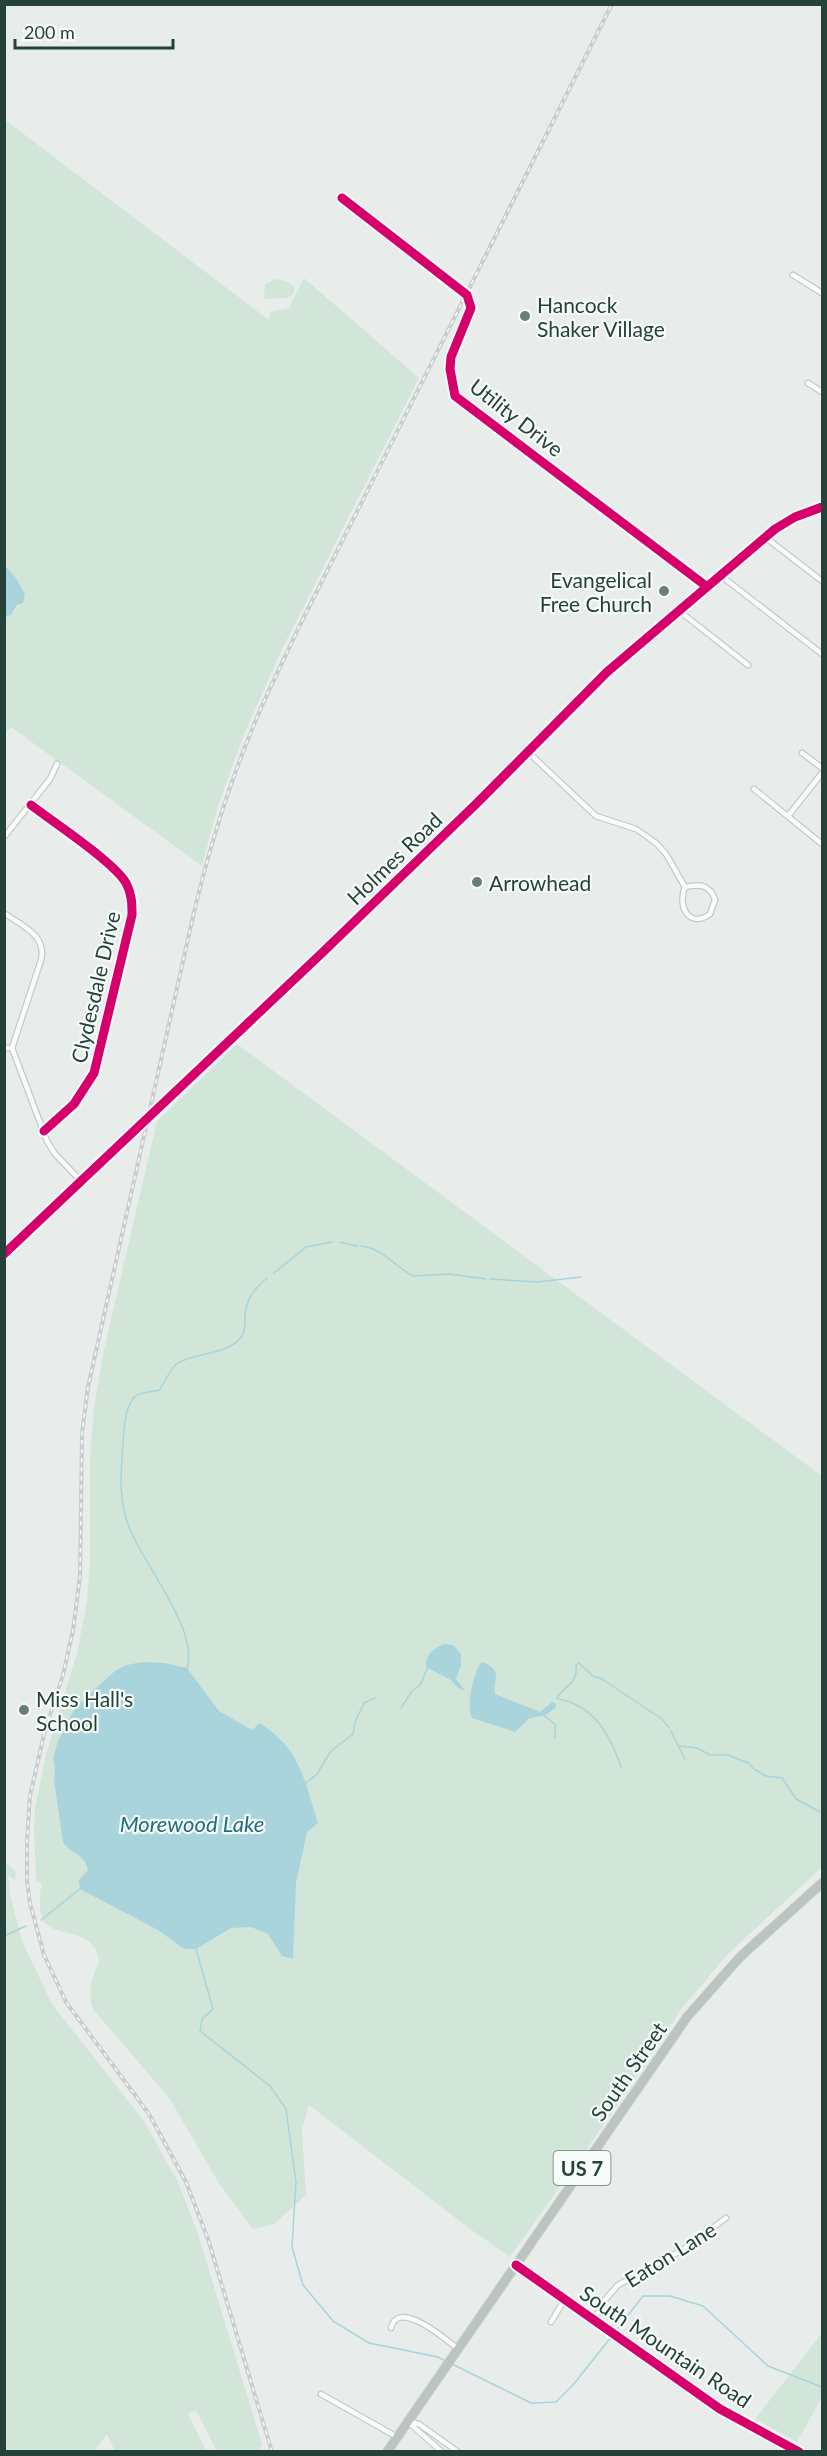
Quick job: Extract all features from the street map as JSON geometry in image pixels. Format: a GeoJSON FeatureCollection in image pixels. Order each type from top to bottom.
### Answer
{"type":"FeatureCollection","features":[{"type":"Feature","properties":{"kind":"highway","name":"South Street"},"geometry":{"type":"LineString","coordinates":[[387,2451],[703,1996],[754,1944],[822,1883]]}},
{"type":"Feature","properties":{"kind":"street","name":"Utility Drive"},"geometry":{"type":"LineString","coordinates":[[342,198],[467,295],[471,308],[451,357],[450,369],[455,396],[706,586]]}},
{"type":"Feature","properties":{"kind":"street"},"geometry":{"type":"LineString","coordinates":[[793,275],[822,293]]}},
{"type":"Feature","properties":{"kind":"street"},"geometry":{"type":"LineString","coordinates":[[808,383],[822,392]]}},
{"type":"Feature","properties":{"kind":"street","name":"Holmes Road"},"geometry":{"type":"LineString","coordinates":[[4,1254],[155,1113],[528,752],[607,672],[765,537],[795,518],[822,508]]}},
{"type":"Feature","properties":{"kind":"street"},"geometry":{"type":"LineString","coordinates":[[765,537],[822,581]]}},
{"type":"Feature","properties":{"kind":"street"},"geometry":{"type":"LineString","coordinates":[[720,574],[822,654]]}},
{"type":"Feature","properties":{"kind":"street"},"geometry":{"type":"LineString","coordinates":[[678,610],[748,665]]}},
{"type":"Feature","properties":{"kind":"street"},"geometry":{"type":"LineString","coordinates":[[528,752],[596,816],[636,829],[657,843],[685,887],[681,904],[684,911],[694,918],[710,914],[715,900],[711,891],[702,885],[685,887]]}},
{"type":"Feature","properties":{"kind":"street"},"geometry":{"type":"LineString","coordinates":[[802,753],[822,768]]}},
{"type":"Feature","properties":{"kind":"street"},"geometry":{"type":"LineString","coordinates":[[4,837],[50,779],[57,764]]}},
{"type":"Feature","properties":{"kind":"street"},"geometry":{"type":"LineString","coordinates":[[788,816],[822,773]]}},
{"type":"Feature","properties":{"kind":"street"},"geometry":{"type":"LineString","coordinates":[[754,789],[822,844]]}},
{"type":"Feature","properties":{"kind":"street","name":"Clydesdale Drive"},"geometry":{"type":"LineString","coordinates":[[31,805],[117,872],[129,889],[132,905],[132,915],[94,1073],[89,1085],[74,1104],[44,1131]]}},
{"type":"Feature","properties":{"kind":"street"},"geometry":{"type":"LineString","coordinates":[[4,913],[39,939],[43,948],[12,1048],[55,1154],[81,1181]]}},
{"type":"Feature","properties":{"kind":"street"},"geometry":{"type":"LineString","coordinates":[[4,1048],[12,1048]]}},
{"type":"Feature","properties":{"kind":"street","name":"Eaton Lane"},"geometry":{"type":"LineString","coordinates":[[594,2320],[604,2301],[618,2285],[684,2249],[726,2218]]}},
{"type":"Feature","properties":{"kind":"street","name":"South Mountain Road"},"geometry":{"type":"LineString","coordinates":[[516,2265],[720,2409],[799,2451]]}},
{"type":"Feature","properties":{"kind":"street"},"geometry":{"type":"LineString","coordinates":[[551,2322],[565,2299]]}},
{"type":"Feature","properties":{"kind":"street"},"geometry":{"type":"LineString","coordinates":[[391,2328],[398,2318],[411,2319],[458,2348]]}},
{"type":"Feature","properties":{"kind":"street"},"geometry":{"type":"LineString","coordinates":[[321,2394],[397,2437]]}},
{"type":"Feature","properties":{"kind":"street"},"geometry":{"type":"LineString","coordinates":[[407,2421],[442,2451]]}},
{"type":"Feature","properties":{"kind":"street"},"geometry":{"type":"LineString","coordinates":[[407,2421],[419,2424],[458,2451]]}},
{"type":"Feature","properties":{"kind":"green space"},"geometry":{"type":"Polygon","coordinates":[[[4,119],[269,320],[270,312],[289,308],[304,278],[419,378],[282,649],[245,732],[218,806],[202,866],[11,727],[5,733],[5,617],[18,606],[24,590],[4,565],[4,119]]]}},
{"type":"Feature","properties":{"kind":"green space"},"geometry":{"type":"Polygon","coordinates":[[[276,279],[287,281],[295,288],[294,294],[286,298],[264,299],[265,284],[276,279]]]}},
{"type":"Feature","properties":{"kind":"green space"},"geometry":{"type":"Polygon","coordinates":[[[237,1044],[822,1476],[822,1867],[729,1953],[682,2008],[610,2116],[510,2257],[309,2105],[302,2130],[306,2195],[274,2224],[253,2229],[218,2182],[170,2099],[93,2009],[90,1996],[91,1985],[99,1962],[95,1948],[79,1936],[52,1928],[45,1923],[41,1915],[42,1884],[36,1881],[35,1808],[46,1755],[77,1653],[87,1601],[90,1562],[90,1457],[94,1407],[104,1350],[157,1121],[237,1044]]]}},
{"type":"Feature","properties":{"kind":"green space"},"geometry":{"type":"Polygon","coordinates":[[[5,1862],[16,1872],[15,1880],[8,1876],[10,1895],[22,1941],[52,2004],[144,2121],[178,2182],[198,2234],[262,2444],[258,2451],[217,2451],[196,2410],[188,2414],[206,2451],[115,2451],[107,2434],[94,2451],[5,2452],[5,1862]]]}},
{"type":"Feature","properties":{"kind":"green space"},"geometry":{"type":"Polygon","coordinates":[[[822,2333],[822,2397],[797,2442],[755,2419],[822,2333]]]}},
{"type":"Feature","properties":{"kind":"water"},"geometry":{"type":"Polygon","coordinates":[[[4,565],[16,578],[25,594],[23,603],[17,605],[11,615],[5,617],[4,565]]]}},
{"type":"Feature","properties":{"kind":"water"},"geometry":{"type":"Polygon","coordinates":[[[444,1644],[453,1645],[461,1654],[461,1665],[456,1679],[465,1691],[458,1688],[451,1680],[426,1667],[430,1652],[444,1644]]]}},
{"type":"Feature","properties":{"kind":"water","name":"Morewood Lake"},"geometry":{"type":"Polygon","coordinates":[[[142,1662],[164,1663],[187,1668],[219,1711],[252,1730],[260,1723],[274,1733],[293,1755],[304,1779],[318,1823],[307,1832],[296,1883],[293,1959],[282,1956],[268,1934],[251,1927],[231,1928],[196,1949],[184,1949],[158,1930],[80,1889],[79,1880],[88,1870],[81,1857],[63,1842],[53,1758],[58,1741],[73,1712],[84,1699],[116,1670],[142,1662]]]}},
{"type":"Feature","properties":{"kind":"water"},"geometry":{"type":"Polygon","coordinates":[[[482,1662],[493,1668],[495,1672],[495,1694],[540,1712],[552,1702],[556,1704],[556,1707],[546,1715],[530,1718],[515,1732],[472,1718],[470,1713],[471,1689],[482,1662]]]}},
{"type":"Feature","properties":{"kind":"waterway"},"geometry":{"type":"LineString","coordinates":[[274,1273],[306,1247],[332,1242]]}},
{"type":"Feature","properties":{"kind":"waterway"},"geometry":{"type":"LineString","coordinates":[[340,1242],[357,1246]]}},
{"type":"Feature","properties":{"kind":"waterway"},"geometry":{"type":"LineString","coordinates":[[361,1246],[376,1250],[413,1276],[449,1274],[486,1279]]}},
{"type":"Feature","properties":{"kind":"waterway"},"geometry":{"type":"LineString","coordinates":[[490,1279],[537,1282],[581,1277]]}},
{"type":"Feature","properties":{"kind":"waterway"},"geometry":{"type":"LineString","coordinates":[[187,1668],[189,1652],[178,1617],[136,1543],[123,1506],[121,1475],[126,1417],[133,1399],[139,1394],[159,1390],[178,1363],[185,1359],[221,1350],[236,1342],[244,1331],[245,1312],[249,1300],[254,1291],[267,1278]]}},
{"type":"Feature","properties":{"kind":"waterway"},"geometry":{"type":"LineString","coordinates":[[557,1699],[572,1682],[576,1665],[579,1663],[593,1676],[602,1679],[662,1719],[669,1728]]}},
{"type":"Feature","properties":{"kind":"waterway"},"geometry":{"type":"LineString","coordinates":[[401,1708],[412,1691],[420,1685],[428,1667]]}},
{"type":"Feature","properties":{"kind":"waterway"},"geometry":{"type":"LineString","coordinates":[[305,1784],[317,1774],[331,1751],[353,1734],[355,1722],[364,1703],[375,1698]]}},
{"type":"Feature","properties":{"kind":"waterway"},"geometry":{"type":"LineString","coordinates":[[559,1699],[582,1708],[599,1723],[612,1743],[621,1767]]}},
{"type":"Feature","properties":{"kind":"waterway"},"geometry":{"type":"LineString","coordinates":[[543,1715],[555,1724],[555,1738]]}},
{"type":"Feature","properties":{"kind":"waterway"},"geometry":{"type":"LineString","coordinates":[[671,1731],[685,1759]]}},
{"type":"Feature","properties":{"kind":"waterway"},"geometry":{"type":"LineString","coordinates":[[678,1746],[697,1748],[710,1755],[728,1755],[748,1763],[766,1776],[782,1778],[796,1799],[820,1812]]}},
{"type":"Feature","properties":{"kind":"waterway"},"geometry":{"type":"LineString","coordinates":[[41,1920],[80,1889]]}},
{"type":"Feature","properties":{"kind":"waterway"},"geometry":{"type":"LineString","coordinates":[[4,1936],[26,1926]]}},
{"type":"Feature","properties":{"kind":"waterway"},"geometry":{"type":"LineString","coordinates":[[196,1949],[213,2009],[202,2019],[200,2031],[270,2086],[286,2109],[296,2182],[292,2247],[303,2285],[333,2321],[369,2343],[438,2357],[445,2361]]}},
{"type":"Feature","properties":{"kind":"waterway"},"geometry":{"type":"LineString","coordinates":[[615,2332],[643,2296],[670,2296],[703,2306],[768,2366],[822,2387]]}},
{"type":"Feature","properties":{"kind":"waterway"},"geometry":{"type":"LineString","coordinates":[[452,2364],[531,2403],[556,2402],[573,2385],[612,2336]]}},
{"type":"Feature","properties":{"kind":"railway"},"geometry":{"type":"LineString","coordinates":[[272,2452],[208,2239],[186,2182],[149,2114],[66,2002],[44,1955],[30,1903],[27,1881],[30,1796],[45,1730],[63,1675],[73,1630],[80,1577],[82,1433],[88,1387],[194,912],[226,798],[256,719],[299,627],[612,4]]}},
{"type":"Feature","properties":{"kind":"cycle path"},"geometry":{"type":"LineString","coordinates":[[342,198],[467,295],[471,308],[451,357],[450,369],[455,396],[706,586]]}},
{"type":"Feature","properties":{"kind":"cycle path"},"geometry":{"type":"LineString","coordinates":[[4,1254],[323,952],[478,802],[607,672],[775,529],[795,517],[822,507]]}},
{"type":"Feature","properties":{"kind":"cycle path"},"geometry":{"type":"LineString","coordinates":[[31,805],[119,874],[128,887],[132,907],[94,1073],[74,1104],[44,1131]]}},
{"type":"Feature","properties":{"kind":"cycle path"},"geometry":{"type":"LineString","coordinates":[[516,2265],[720,2409],[799,2452]]}},
{"type":"Feature","properties":{"kind":"place","name":"Hancock Shaker Village"},"geometry":{"type":"Point","coordinates":[525,316]}},
{"type":"Feature","properties":{"kind":"place","name":"Evangelical Free Church"},"geometry":{"type":"Point","coordinates":[664,591]}},
{"type":"Feature","properties":{"kind":"place","name":"Arrowhead"},"geometry":{"type":"Point","coordinates":[477,882]}},
{"type":"Feature","properties":{"kind":"place","name":"Miss Hall's School"},"geometry":{"type":"Point","coordinates":[24,1710]}}]}
